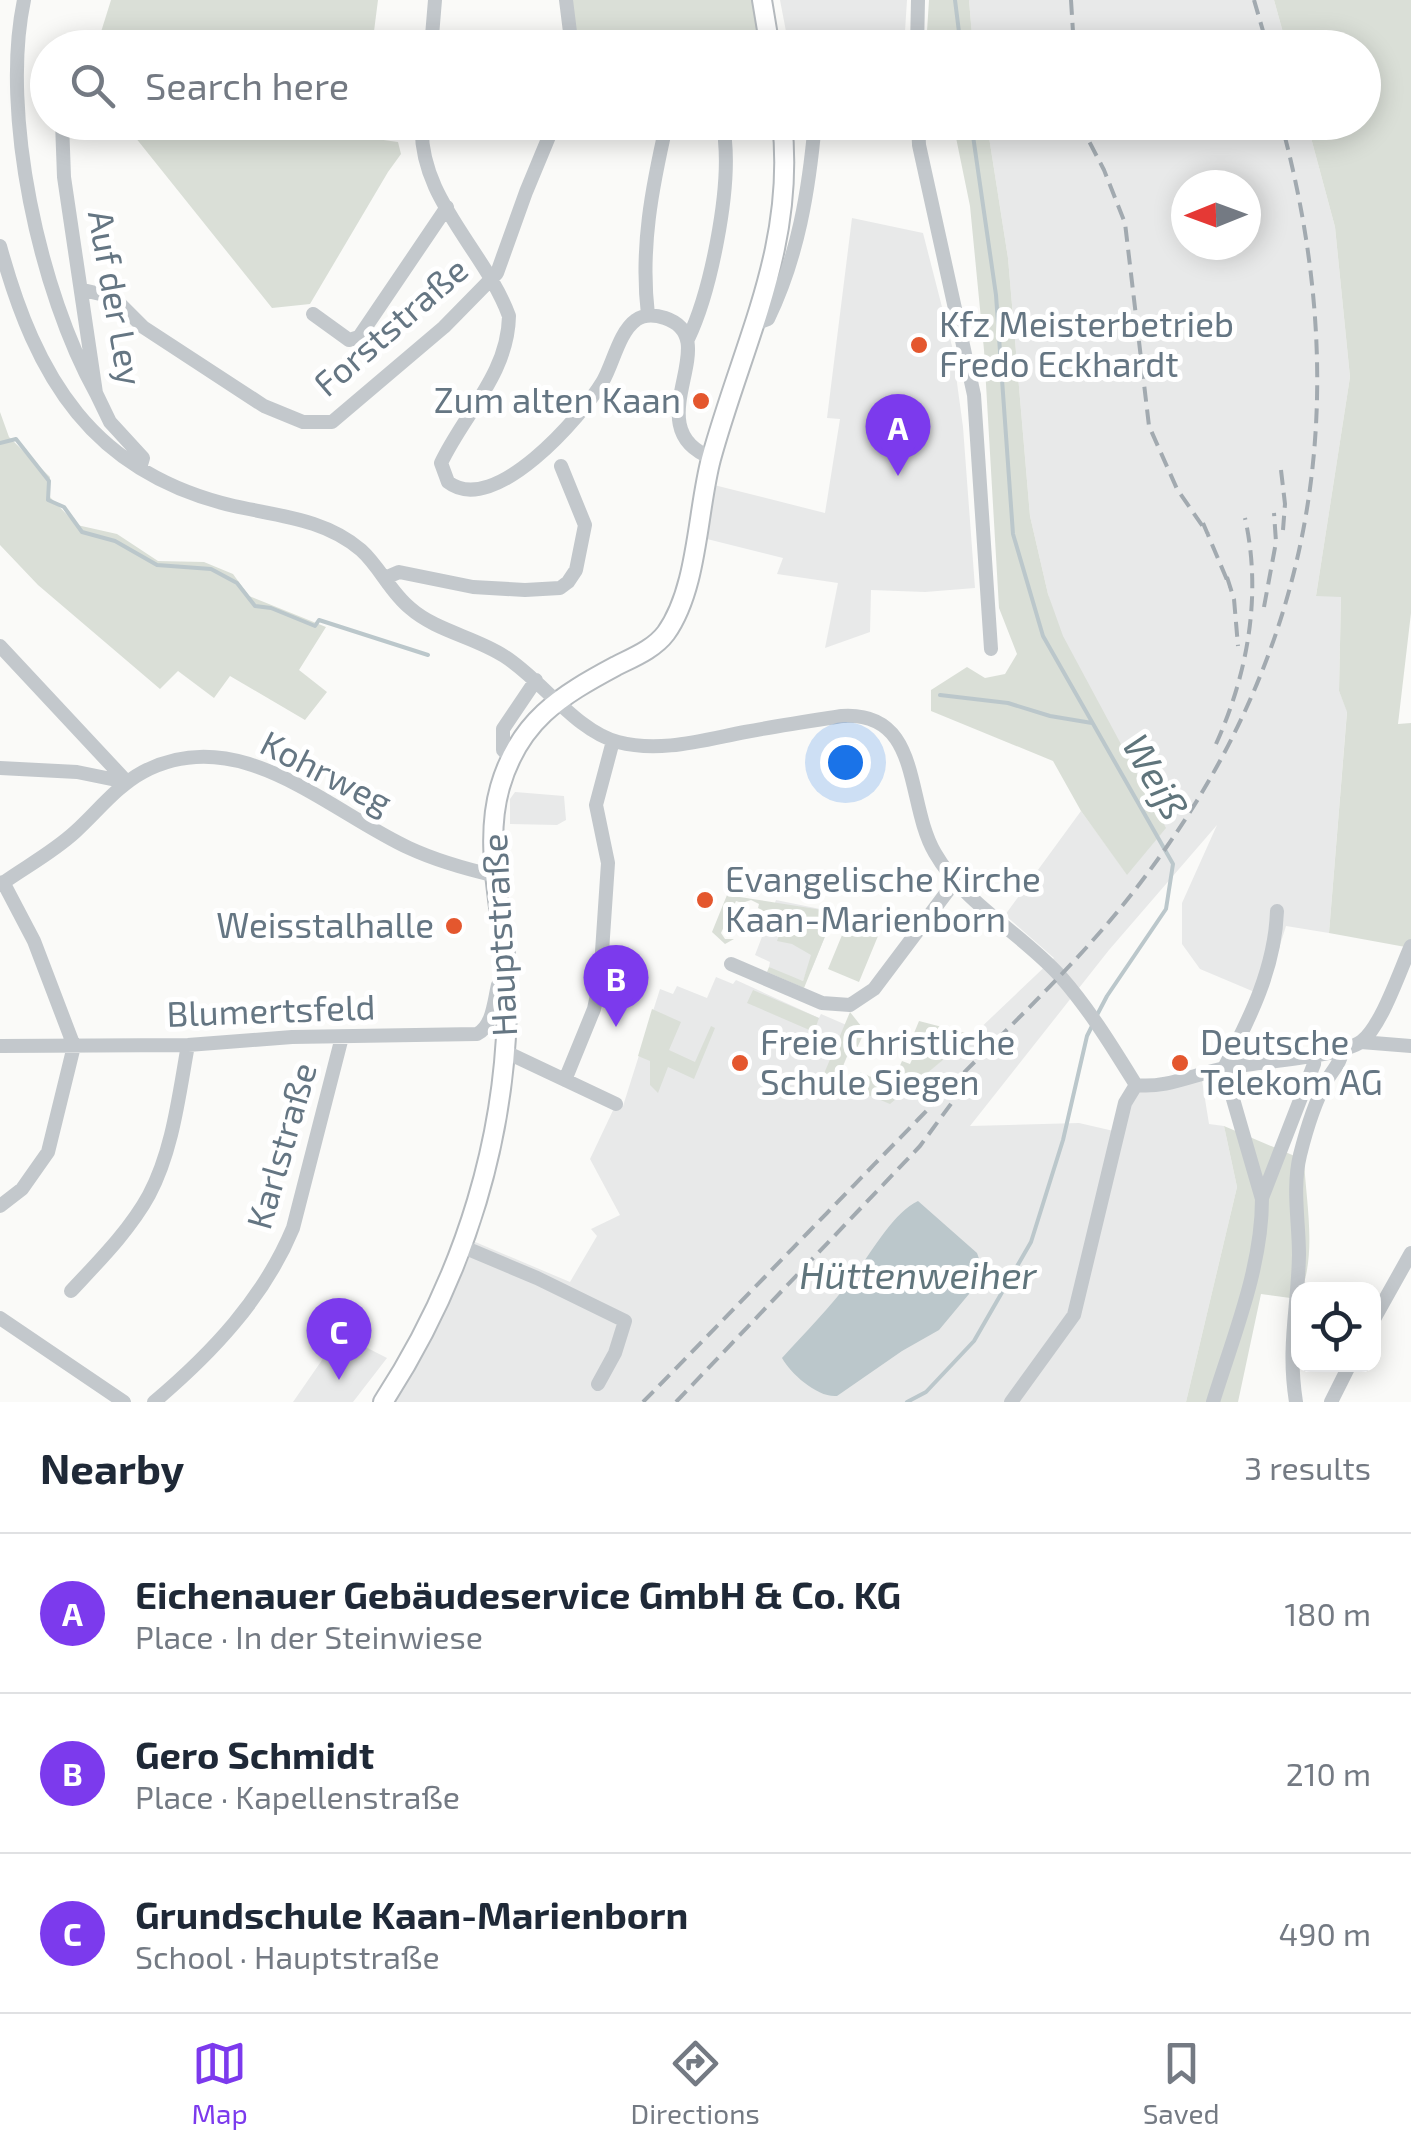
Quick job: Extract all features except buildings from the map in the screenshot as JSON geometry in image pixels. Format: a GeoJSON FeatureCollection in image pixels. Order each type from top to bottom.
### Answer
{"type":"FeatureCollection","features":[{"type":"Feature","properties":{"kind":"main road"},"geometry":{"type":"LineString","coordinates":[[762,0],[767,30]]}},
{"type":"Feature","properties":{"kind":"main road","name":"Hauptstraße"},"geometry":{"type":"LineString","coordinates":[[383,1402],[409,1362],[446,1286],[482,1186],[498,1123],[506,1052],[506,978],[494,822],[500,789],[511,758],[542,713],[557,699],[640,654],[668,631],[686,591],[712,458],[776,254],[784,207],[783,140]]}},
{"type":"Feature","properties":{"kind":"street"},"geometry":{"type":"LineString","coordinates":[[24,0],[17,32],[18,104],[28,189],[70,341],[96,393]]}},
{"type":"Feature","properties":{"kind":"street"},"geometry":{"type":"LineString","coordinates":[[432,30],[435,0]]}},
{"type":"Feature","properties":{"kind":"street"},"geometry":{"type":"LineString","coordinates":[[566,0],[570,30]]}},
{"type":"Feature","properties":{"kind":"street"},"geometry":{"type":"LineString","coordinates":[[917,30],[918,0]]}},
{"type":"Feature","properties":{"kind":"street","name":"Auf der Ley"},"geometry":{"type":"LineString","coordinates":[[63,140],[64,177],[96,393],[110,422],[143,458],[140,468]]}},
{"type":"Feature","properties":{"kind":"street"},"geometry":{"type":"LineString","coordinates":[[422,140],[430,176],[509,316],[509,332],[490,382],[441,463],[448,482],[462,490],[495,484],[541,454],[593,396],[636,320],[648,315],[665,318],[683,327],[688,338]]}},
{"type":"Feature","properties":{"kind":"street","name":"Forststraße"},"geometry":{"type":"LineString","coordinates":[[82,290],[95,290],[113,298],[143,327],[264,406],[286,417],[321,424],[344,415],[444,327],[497,274],[548,140]]}},
{"type":"Feature","properties":{"kind":"street"},"geometry":{"type":"LineString","coordinates":[[648,315],[644,278],[648,208],[663,140]]}},
{"type":"Feature","properties":{"kind":"street"},"geometry":{"type":"LineString","coordinates":[[755,324],[768,318],[784,285],[802,215],[812,140]]}},
{"type":"Feature","properties":{"kind":"street"},"geometry":{"type":"LineString","coordinates":[[919,140],[974,395],[991,649]]}},
{"type":"Feature","properties":{"kind":"street"},"geometry":{"type":"LineString","coordinates":[[712,458],[691,447],[682,436],[678,404],[688,338],[696,322],[717,236],[726,156],[724,141]]}},
{"type":"Feature","properties":{"kind":"street"},"geometry":{"type":"LineString","coordinates":[[313,314],[348,340],[359,337],[446,207]]}},
{"type":"Feature","properties":{"kind":"street"},"geometry":{"type":"LineString","coordinates":[[0,246],[26,330],[40,361],[86,424],[140,468],[208,500],[311,522],[333,531],[362,551],[414,612],[502,654],[588,728],[613,741],[663,747],[842,716],[867,716],[887,726],[902,747],[932,848],[956,880],[1050,966],[1102,1030],[1136,1085]]}},
{"type":"Feature","properties":{"kind":"street"},"geometry":{"type":"LineString","coordinates":[[385,578],[399,572],[473,587],[560,588],[576,570],[585,525],[561,466]]}},
{"type":"Feature","properties":{"kind":"street"},"geometry":{"type":"LineString","coordinates":[[0,646],[127,782]]}},
{"type":"Feature","properties":{"kind":"street"},"geometry":{"type":"LineString","coordinates":[[511,758],[504,750],[503,729],[536,680]]}},
{"type":"Feature","properties":{"kind":"street"},"geometry":{"type":"LineString","coordinates":[[565,1080],[594,1009],[600,981],[608,863],[596,805],[613,741]]}},
{"type":"Feature","properties":{"kind":"street","name":"Kohrweg"},"geometry":{"type":"LineString","coordinates":[[2,884],[72,834],[127,782],[147,770],[202,758],[240,761],[298,784],[408,848],[496,876]]}},
{"type":"Feature","properties":{"kind":"street"},"geometry":{"type":"LineString","coordinates":[[0,768],[78,772],[127,782]]}},
{"type":"Feature","properties":{"kind":"street"},"geometry":{"type":"LineString","coordinates":[[730,964],[822,1003],[850,1005],[874,989],[956,880]]}},
{"type":"Feature","properties":{"kind":"street"},"geometry":{"type":"LineString","coordinates":[[0,1206],[22,1188],[48,1152],[74,1046],[34,941],[2,884]]}},
{"type":"Feature","properties":{"kind":"street"},"geometry":{"type":"LineString","coordinates":[[1262,1198],[1224,1068],[1268,971],[1276,940],[1277,911]]}},
{"type":"Feature","properties":{"kind":"street"},"geometry":{"type":"LineString","coordinates":[[1362,1042],[1411,946]]}},
{"type":"Feature","properties":{"kind":"street","name":"Blumertsfeld"},"geometry":{"type":"LineString","coordinates":[[0,1046],[188,1045],[292,1036],[464,1035],[483,1031],[490,1019],[498,984],[506,978]]}},
{"type":"Feature","properties":{"kind":"street","name":"Karlstraße"},"geometry":{"type":"LineString","coordinates":[[154,1402],[213,1347],[258,1295],[281,1257],[293,1228],[342,1036]]}},
{"type":"Feature","properties":{"kind":"street"},"geometry":{"type":"LineString","coordinates":[[1136,1085],[1150,1086],[1362,1042],[1411,1046]]}},
{"type":"Feature","properties":{"kind":"street"},"geometry":{"type":"LineString","coordinates":[[71,1291],[148,1196],[176,1109],[188,1045]]}},
{"type":"Feature","properties":{"kind":"street"},"geometry":{"type":"LineString","coordinates":[[1296,1402],[1291,1336],[1299,1260],[1299,1158],[1320,1094],[1342,1059],[1342,1048]]}},
{"type":"Feature","properties":{"kind":"street"},"geometry":{"type":"LineString","coordinates":[[506,1052],[616,1104]]}},
{"type":"Feature","properties":{"kind":"street"},"geometry":{"type":"LineString","coordinates":[[1213,1402],[1255,1262],[1262,1198],[1315,1054]]}},
{"type":"Feature","properties":{"kind":"street"},"geometry":{"type":"LineString","coordinates":[[1010,1402],[1074,1315],[1125,1103],[1136,1085]]}},
{"type":"Feature","properties":{"kind":"street"},"geometry":{"type":"LineString","coordinates":[[462,1246],[624,1322],[616,1353],[598,1384]]}},
{"type":"Feature","properties":{"kind":"street"},"geometry":{"type":"LineString","coordinates":[[1381,1307],[1411,1253]]}},
{"type":"Feature","properties":{"kind":"street"},"geometry":{"type":"LineString","coordinates":[[0,1318],[124,1402]]}},
{"type":"Feature","properties":{"kind":"street"},"geometry":{"type":"LineString","coordinates":[[1331,1402],[1346,1372]]}},
{"type":"Feature","properties":{"kind":"shaded area"},"geometry":{"type":"Polygon","coordinates":[[[111,0],[378,0],[374,30],[102,30],[111,0]]]}},
{"type":"Feature","properties":{"kind":"shaded area"},"geometry":{"type":"Polygon","coordinates":[[[572,0],[754,0],[758,30],[576,30],[572,0]]]}},
{"type":"Feature","properties":{"kind":"shaded area"},"geometry":{"type":"Polygon","coordinates":[[[780,0],[907,0],[905,30],[786,30],[780,0]]]}},
{"type":"Feature","properties":{"kind":"shaded area"},"geometry":{"type":"Polygon","coordinates":[[[929,0],[969,0],[972,30],[927,30],[929,0]]]}},
{"type":"Feature","properties":{"kind":"shaded area"},"geometry":{"type":"Polygon","coordinates":[[[969,0],[1274,0],[1282,30],[972,30],[969,0]]]}},
{"type":"Feature","properties":{"kind":"shaded area"},"geometry":{"type":"Polygon","coordinates":[[[1274,0],[1411,0],[1411,613],[1398,724],[1411,723],[1411,948],[1329,933],[1347,712],[1339,691],[1341,597],[1316,596],[1350,377],[1335,227],[1312,140],[1381,140],[1381,30],[1282,30],[1274,0]]]}},
{"type":"Feature","properties":{"kind":"shaded area"},"geometry":{"type":"Polygon","coordinates":[[[137,140],[398,142],[401,154],[310,304],[272,308],[137,140]]]}},
{"type":"Feature","properties":{"kind":"shaded area"},"geometry":{"type":"Polygon","coordinates":[[[956,140],[989,140],[1008,258],[1030,516],[1048,594],[1063,636],[1166,828],[1127,875],[1081,811],[1053,761],[931,711],[931,690],[967,667],[985,678],[1005,674],[1017,654],[999,608],[984,350],[970,206],[956,140]]]}},
{"type":"Feature","properties":{"kind":"shaded area"},"geometry":{"type":"Polygon","coordinates":[[[989,140],[1312,140],[1335,227],[1350,377],[1316,596],[1341,596],[1339,691],[1347,711],[1329,933],[1286,926],[1264,996],[1200,969],[1182,944],[1182,903],[1217,825],[1109,950],[970,1126],[1079,1123],[1118,1132],[1136,1085],[1201,1074],[1209,1124],[1224,1126],[1237,1187],[1186,1402],[386,1402],[473,1241],[570,1282],[597,1236],[591,1229],[620,1215],[590,1159],[616,1104],[623,1106],[660,989],[673,994],[677,986],[707,998],[716,977],[733,984],[736,980],[819,1018],[821,1014],[858,1030],[837,1081],[890,1103],[973,1035],[1054,958],[1005,915],[1081,811],[1127,874],[1048,594],[1030,516],[1008,258],[989,140]]]}},
{"type":"Feature","properties":{"kind":"shaded area"},"geometry":{"type":"Polygon","coordinates":[[[852,218],[923,233],[952,346],[963,427],[975,588],[925,592],[871,590],[870,632],[825,648],[838,583],[777,574],[783,558],[703,538],[714,485],[825,513],[840,419],[827,418],[852,218]]]}},
{"type":"Feature","properties":{"kind":"shaded area"},"geometry":{"type":"Polygon","coordinates":[[[0,412],[9,437],[50,477],[47,494],[77,525],[117,534],[158,561],[204,562],[233,574],[249,596],[326,627],[299,670],[327,692],[305,720],[230,676],[214,698],[178,671],[160,689],[38,585],[0,545],[0,412]]]}},
{"type":"Feature","properties":{"kind":"shaded area"},"geometry":{"type":"Polygon","coordinates":[[[515,792],[564,796],[566,820],[557,825],[510,824],[510,799],[515,792]]]}},
{"type":"Feature","properties":{"kind":"shaded area"},"geometry":{"type":"Polygon","coordinates":[[[727,895],[835,912],[804,988],[767,972],[769,967],[803,981],[811,955],[777,941],[781,930],[759,919],[759,904],[736,901],[721,933],[725,939],[734,939],[725,944],[712,932],[727,895]]]}},
{"type":"Feature","properties":{"kind":"shaded area"},"geometry":{"type":"Polygon","coordinates":[[[776,900],[835,912],[811,971],[807,970],[803,981],[778,973],[769,967],[770,962],[755,955],[776,900]]]}},
{"type":"Feature","properties":{"kind":"shaded area"},"geometry":{"type":"Polygon","coordinates":[[[847,923],[878,936],[859,982],[828,969],[847,923]]]}},
{"type":"Feature","properties":{"kind":"shaded area"},"geometry":{"type":"Polygon","coordinates":[[[753,990],[819,1018],[814,1032],[747,1003],[753,990]]]}},
{"type":"Feature","properties":{"kind":"shaded area"},"geometry":{"type":"Polygon","coordinates":[[[652,1009],[681,1022],[669,1050],[695,1062],[711,1026],[715,1028],[694,1079],[668,1067],[658,1093],[650,1085],[650,1061],[638,1056],[652,1009]]]}},
{"type":"Feature","properties":{"kind":"shaded area"},"geometry":{"type":"Polygon","coordinates":[[[850,1012],[865,1031],[857,1048],[851,1046],[838,1078],[860,1088],[860,1072],[891,1086],[902,1061],[910,1064],[920,1042],[912,1038],[919,1021],[973,1035],[890,1104],[823,1076],[850,1012]]]}},
{"type":"Feature","properties":{"kind":"shaded area"},"geometry":{"type":"Polygon","coordinates":[[[1224,1126],[1304,1160],[1309,1230],[1304,1282],[1291,1282],[1291,1298],[1261,1294],[1238,1402],[1186,1402],[1237,1187],[1224,1126]]]}},
{"type":"Feature","properties":{"kind":"shaded area"},"geometry":{"type":"Polygon","coordinates":[[[340,1334],[387,1358],[353,1402],[293,1402],[340,1334]]]}},
{"type":"Feature","properties":{"kind":"water","name":"Hüttenweiher"},"geometry":{"type":"Polygon","coordinates":[[[918,1201],[977,1253],[983,1270],[979,1282],[939,1330],[837,1396],[814,1389],[798,1378],[782,1358],[843,1290],[890,1225],[918,1201]]]}},
{"type":"Feature","properties":{"kind":"waterway","name":"Weiß"},"geometry":{"type":"LineString","coordinates":[[955,0],[959,30]]}},
{"type":"Feature","properties":{"kind":"waterway","name":"Weiß"},"geometry":{"type":"LineString","coordinates":[[974,140],[996,295],[1013,534],[1043,636],[1173,864],[1166,909],[1097,1015]]}},
{"type":"Feature","properties":{"kind":"waterway"},"geometry":{"type":"LineString","coordinates":[[0,443],[16,439],[49,481],[48,500],[64,507],[82,532],[115,541],[157,565],[211,569],[237,583],[255,606],[271,608],[315,626],[319,620],[428,655]]}},
{"type":"Feature","properties":{"kind":"waterway"},"geometry":{"type":"LineString","coordinates":[[940,695],[1008,703],[1092,723]]}},
{"type":"Feature","properties":{"kind":"waterway","name":"Weiß"},"geometry":{"type":"LineString","coordinates":[[907,1402],[926,1392],[974,1341],[1031,1242],[1093,1024]]}},
{"type":"Feature","properties":{"kind":"railway"},"geometry":{"type":"LineString","coordinates":[[1071,0],[1073,30]]}},
{"type":"Feature","properties":{"kind":"railway"},"geometry":{"type":"LineString","coordinates":[[1254,0],[1263,30]]}},
{"type":"Feature","properties":{"kind":"railway"},"geometry":{"type":"LineString","coordinates":[[1088,140],[1125,223],[1149,426],[1177,489],[1208,534]]}},
{"type":"Feature","properties":{"kind":"railway"},"geometry":{"type":"LineString","coordinates":[[643,1402],[1095,938],[1141,882],[1201,795],[1248,705],[1282,613],[1305,520],[1316,424],[1316,325],[1304,225],[1285,140]]}},
{"type":"Feature","properties":{"kind":"railway"},"geometry":{"type":"LineString","coordinates":[[1281,470],[1283,530]]}},
{"type":"Feature","properties":{"kind":"railway"},"geometry":{"type":"LineString","coordinates":[[1264,607],[1276,542],[1274,513]]}},
{"type":"Feature","properties":{"kind":"railway"},"geometry":{"type":"LineString","coordinates":[[1216,744],[1236,689],[1249,633],[1252,575],[1245,518]]}},
{"type":"Feature","properties":{"kind":"railway"},"geometry":{"type":"LineString","coordinates":[[1203,523],[1230,587]]}},
{"type":"Feature","properties":{"kind":"railway"},"geometry":{"type":"LineString","coordinates":[[1227,577],[1234,599],[1238,646]]}},
{"type":"Feature","properties":{"kind":"railway"},"geometry":{"type":"LineString","coordinates":[[676,1402],[920,1146],[959,1093]]}},
{"type":"Feature","properties":{"kind":"place","name":"Kfz Meisterbetrieb Fredo Eckhardt"},"geometry":{"type":"Point","coordinates":[919,345]}},
{"type":"Feature","properties":{"kind":"place","name":"Zum alten Kaan"},"geometry":{"type":"Point","coordinates":[701,401]}},
{"type":"Feature","properties":{"kind":"place","name":"Eichenauer Gebäudeservice GmbH & Co. KG"},"geometry":{"type":"Point","coordinates":[898,476]}},
{"type":"Feature","properties":{"kind":"place","name":"Evangelische Kirche Kaan-Marienborn"},"geometry":{"type":"Point","coordinates":[705,900]}},
{"type":"Feature","properties":{"kind":"place","name":"Weisstalhalle"},"geometry":{"type":"Point","coordinates":[454,926]}},
{"type":"Feature","properties":{"kind":"place","name":"Gero Schmidt"},"geometry":{"type":"Point","coordinates":[616,1027]}},
{"type":"Feature","properties":{"kind":"place","name":"Freie Christliche Schule Siegen"},"geometry":{"type":"Point","coordinates":[740,1063]}},
{"type":"Feature","properties":{"kind":"place","name":"Deutsche Telekom AG"},"geometry":{"type":"Point","coordinates":[1180,1063]}},
{"type":"Feature","properties":{"kind":"place","name":"Grundschule Kaan-Marienborn"},"geometry":{"type":"Point","coordinates":[339,1380]}}]}
